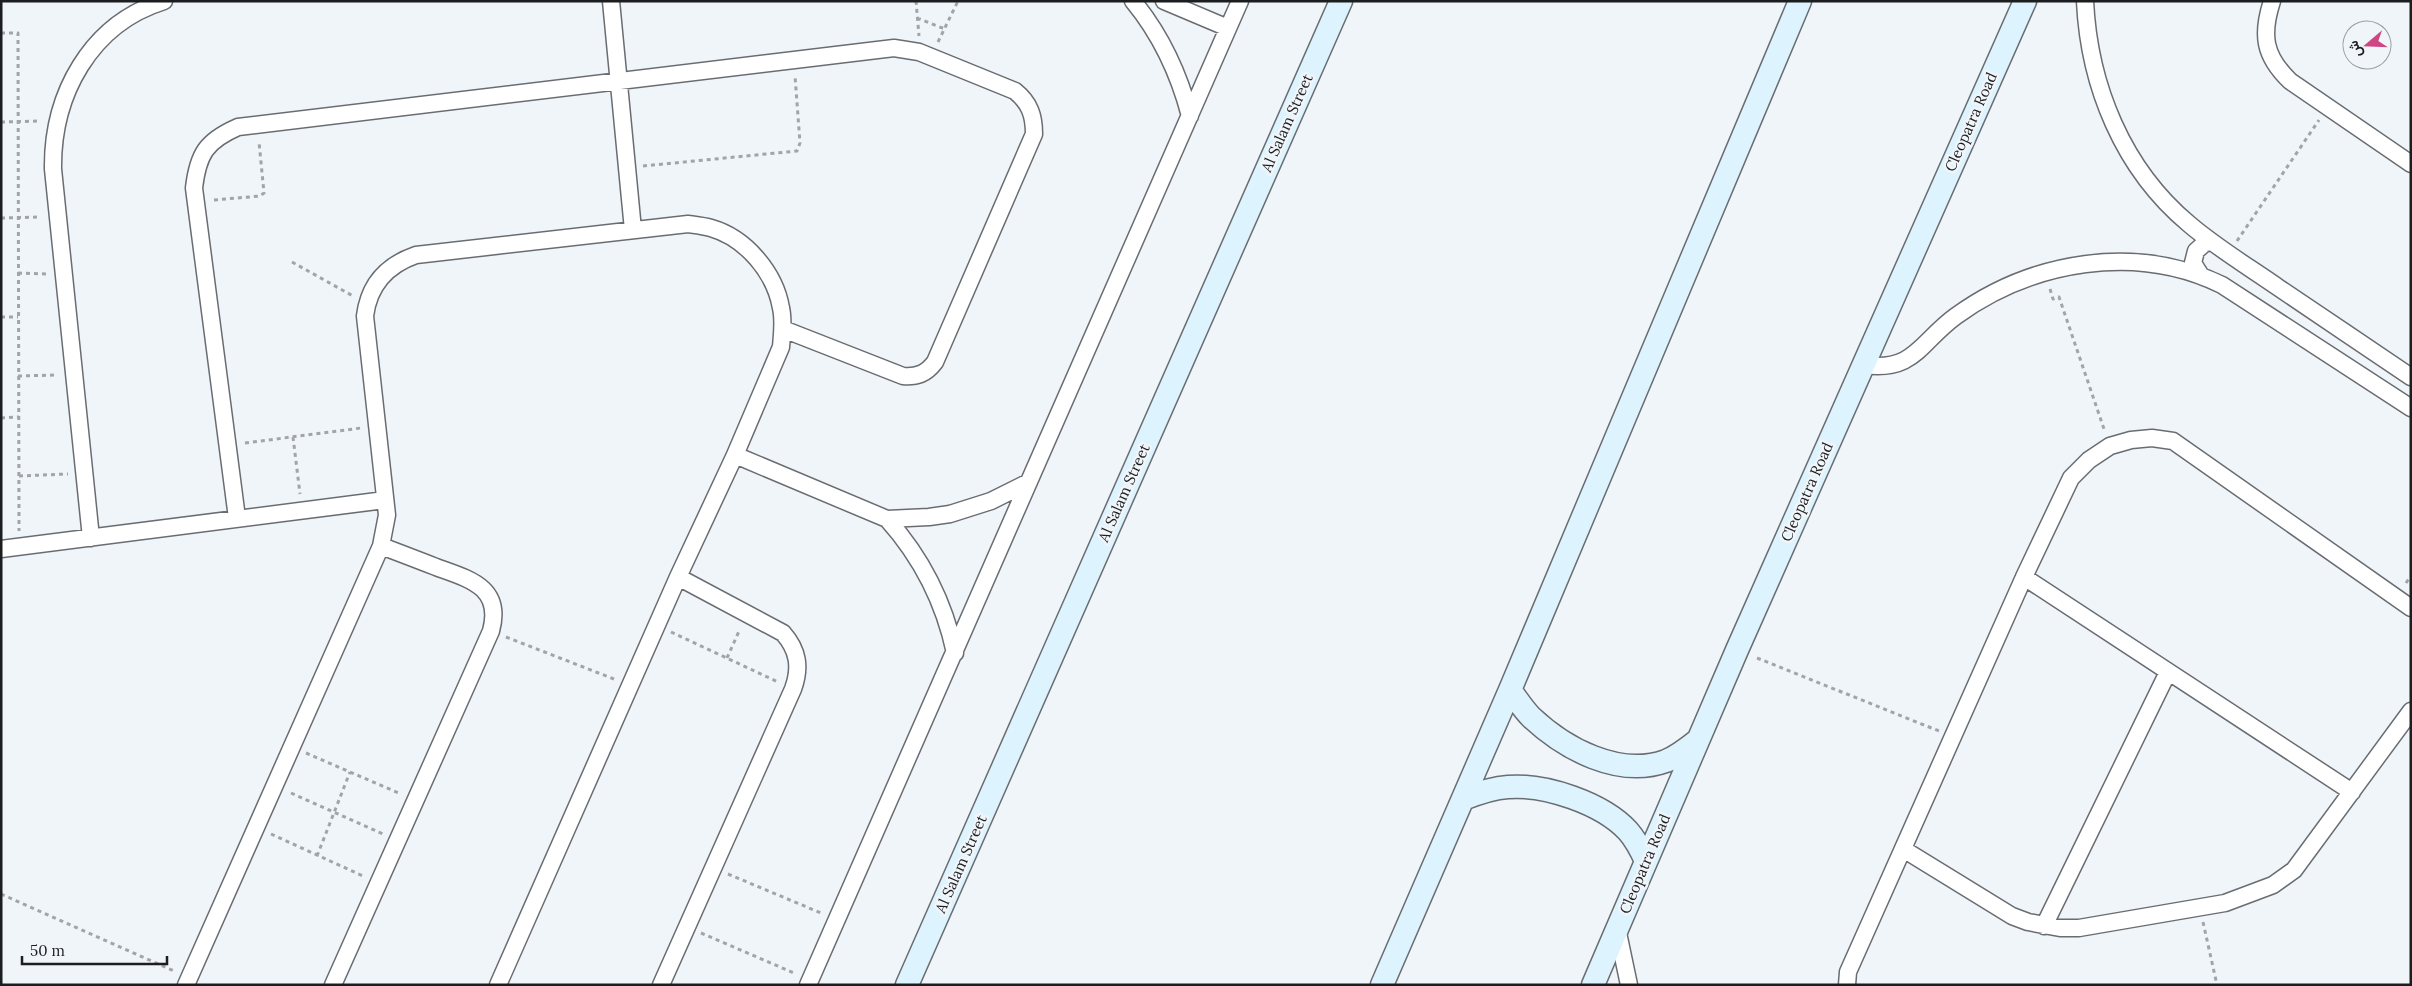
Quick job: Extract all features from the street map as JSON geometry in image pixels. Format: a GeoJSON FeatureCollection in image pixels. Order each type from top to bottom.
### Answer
{"type":"FeatureCollection","features":[{"type":"Feature","properties":{"kind":"main road","name":"Al Salam Street"},"geometry":{"type":"LineString","coordinates":[[907,985],[1341,1]]}},
{"type":"Feature","properties":{"kind":"main road"},"geometry":{"type":"LineString","coordinates":[[1382,985],[1510,690],[1800,1]]}},
{"type":"Feature","properties":{"kind":"main road","name":"Cleopatra Road"},"geometry":{"type":"LineString","coordinates":[[1593,985],[1738,650],[2025,1]]}},
{"type":"Feature","properties":{"kind":"main road"},"geometry":{"type":"LineString","coordinates":[[1510,690],[1530,715],[1557,737],[1572,747],[1609,763],[1628,765],[1666,761],[1680,754],[1699,739]]}},
{"type":"Feature","properties":{"kind":"main road"},"geometry":{"type":"LineString","coordinates":[[1463,799],[1484,791],[1507,787],[1529,787],[1552,791],[1591,806],[1610,816],[1638,842],[1646,860]]}},
{"type":"Feature","properties":{"kind":"street"},"geometry":{"type":"LineString","coordinates":[[91,538],[58,216],[53,144],[64,96],[75,74],[95,47],[114,29],[135,15],[164,1]]}},
{"type":"Feature","properties":{"kind":"street"},"geometry":{"type":"LineString","coordinates":[[611,1],[634,230]]}},
{"type":"Feature","properties":{"kind":"street"},"geometry":{"type":"LineString","coordinates":[[1133,1],[1151,26],[1170,60],[1190,116]]}},
{"type":"Feature","properties":{"kind":"street"},"geometry":{"type":"LineString","coordinates":[[1164,1],[1228,28]]}},
{"type":"Feature","properties":{"kind":"street"},"geometry":{"type":"LineString","coordinates":[[809,982],[1240,1]]}},
{"type":"Feature","properties":{"kind":"street"},"geometry":{"type":"LineString","coordinates":[[2084,1],[2089,49],[2096,76],[2116,129],[2130,156],[2154,188],[2188,224],[2212,242],[2411,377]]}},
{"type":"Feature","properties":{"kind":"street"},"geometry":{"type":"LineString","coordinates":[[2272,1],[2266,28],[2266,44],[2271,57],[2280,71],[2290,81],[2411,164]]}},
{"type":"Feature","properties":{"kind":"street"},"geometry":{"type":"LineString","coordinates":[[237,518],[194,188],[196,168],[205,150],[219,136],[238,128],[256,124],[881,48],[907,48],[926,54],[1015,91],[1024,99],[1031,110],[1034,134],[935,362],[921,375],[903,376],[783,329]]}},
{"type":"Feature","properties":{"kind":"street"},"geometry":{"type":"LineString","coordinates":[[188,981],[382,546],[386,523],[385,500],[365,316],[372,291],[384,273],[402,260],[416,255],[688,224],[711,228],[732,237],[751,251],[775,288],[781,308],[783,329],[781,347],[735,455],[630,685],[498,985]]}},
{"type":"Feature","properties":{"kind":"street"},"geometry":{"type":"LineString","coordinates":[[2200,274],[2193,263],[2196,251],[2205,243],[2212,242]]}},
{"type":"Feature","properties":{"kind":"street"},"geometry":{"type":"LineString","coordinates":[[1864,365],[1883,368],[1900,364],[1908,359],[1954,316],[1975,302],[2013,283],[2044,272],[2070,266],[2124,262],[2159,265],[2200,274],[2222,285],[2411,408]]}},
{"type":"Feature","properties":{"kind":"street"},"geometry":{"type":"LineString","coordinates":[[1847,985],[1848,972],[2024,577],[2071,478],[2089,460],[2110,446],[2130,440],[2152,438],[2173,441],[2411,608]]}},
{"type":"Feature","properties":{"kind":"street"},"geometry":{"type":"LineString","coordinates":[[735,455],[886,519],[908,519],[950,514],[991,501],[1029,482]]}},
{"type":"Feature","properties":{"kind":"street"},"geometry":{"type":"LineString","coordinates":[[1,549],[385,500]]}},
{"type":"Feature","properties":{"kind":"street"},"geometry":{"type":"LineString","coordinates":[[886,519],[914,552],[936,590],[950,631],[955,653]]}},
{"type":"Feature","properties":{"kind":"street"},"geometry":{"type":"LineString","coordinates":[[333,985],[491,631],[494,619],[490,597],[474,581],[382,546]]}},
{"type":"Feature","properties":{"kind":"street"},"geometry":{"type":"LineString","coordinates":[[2024,577],[2352,792]]}},
{"type":"Feature","properties":{"kind":"street"},"geometry":{"type":"LineString","coordinates":[[661,985],[792,689],[798,665],[791,642],[774,626],[678,578]]}},
{"type":"Feature","properties":{"kind":"street"},"geometry":{"type":"LineString","coordinates":[[2044,926],[2168,672]]}},
{"type":"Feature","properties":{"kind":"street"},"geometry":{"type":"LineString","coordinates":[[1903,849],[2012,916],[2044,926],[2079,928],[2225,903],[2273,885],[2294,870],[2411,711]]}},
{"type":"Feature","properties":{"kind":"street"},"geometry":{"type":"LineString","coordinates":[[1618,928],[1629,985]]}},
{"type":"Feature","properties":{"kind":"path"},"geometry":{"type":"LineString","coordinates":[[916,1],[926,54]]}},
{"type":"Feature","properties":{"kind":"path"},"geometry":{"type":"LineString","coordinates":[[926,54],[945,29],[958,1]]}},
{"type":"Feature","properties":{"kind":"path"},"geometry":{"type":"LineString","coordinates":[[918,18],[945,29]]}},
{"type":"Feature","properties":{"kind":"path"},"geometry":{"type":"LineString","coordinates":[[1,33],[18,33],[19,546]]}},
{"type":"Feature","properties":{"kind":"path"},"geometry":{"type":"LineString","coordinates":[[627,168],[797,151],[800,143],[794,59]]}},
{"type":"Feature","properties":{"kind":"path"},"geometry":{"type":"LineString","coordinates":[[2229,254],[2328,107]]}},
{"type":"Feature","properties":{"kind":"path"},"geometry":{"type":"LineString","coordinates":[[1,122],[57,120]]}},
{"type":"Feature","properties":{"kind":"path"},"geometry":{"type":"LineString","coordinates":[[196,202],[260,196],[264,193],[256,124]]}},
{"type":"Feature","properties":{"kind":"path"},"geometry":{"type":"LineString","coordinates":[[1,218],[58,216]]}},
{"type":"Feature","properties":{"kind":"path"},"geometry":{"type":"LineString","coordinates":[[292,262],[367,304]]}},
{"type":"Feature","properties":{"kind":"path"},"geometry":{"type":"LineString","coordinates":[[2044,272],[2053,299],[2059,297],[2110,446]]}},
{"type":"Feature","properties":{"kind":"path"},"geometry":{"type":"LineString","coordinates":[[18,273],[64,274]]}},
{"type":"Feature","properties":{"kind":"path"},"geometry":{"type":"LineString","coordinates":[[1,317],[18,317]]}},
{"type":"Feature","properties":{"kind":"path"},"geometry":{"type":"LineString","coordinates":[[18,376],[74,375]]}},
{"type":"Feature","properties":{"kind":"path"},"geometry":{"type":"LineString","coordinates":[[1,418],[18,417]]}},
{"type":"Feature","properties":{"kind":"path"},"geometry":{"type":"LineString","coordinates":[[227,445],[377,426]]}},
{"type":"Feature","properties":{"kind":"path"},"geometry":{"type":"LineString","coordinates":[[293,437],[302,510]]}},
{"type":"Feature","properties":{"kind":"path"},"geometry":{"type":"LineString","coordinates":[[19,476],[84,474]]}},
{"type":"Feature","properties":{"kind":"path"},"geometry":{"type":"LineString","coordinates":[[727,658],[748,613]]}},
{"type":"Feature","properties":{"kind":"path"},"geometry":{"type":"LineString","coordinates":[[657,625],[792,689]]}},
{"type":"Feature","properties":{"kind":"path"},"geometry":{"type":"LineString","coordinates":[[491,631],[630,685]]}},
{"type":"Feature","properties":{"kind":"path"},"geometry":{"type":"LineString","coordinates":[[1738,650],[1953,736]]}},
{"type":"Feature","properties":{"kind":"path"},"geometry":{"type":"LineString","coordinates":[[292,747],[416,800]]}},
{"type":"Feature","properties":{"kind":"path"},"geometry":{"type":"LineString","coordinates":[[318,856],[350,772]]}},
{"type":"Feature","properties":{"kind":"path"},"geometry":{"type":"LineString","coordinates":[[275,786],[397,841]]}},
{"type":"Feature","properties":{"kind":"path"},"geometry":{"type":"LineString","coordinates":[[256,827],[378,884]]}},
{"type":"Feature","properties":{"kind":"path"},"geometry":{"type":"LineString","coordinates":[[713,868],[837,920]]}},
{"type":"Feature","properties":{"kind":"path"},"geometry":{"type":"LineString","coordinates":[[1,894],[188,981]]}},
{"type":"Feature","properties":{"kind":"path"},"geometry":{"type":"LineString","coordinates":[[2200,907],[2217,985]]}},
{"type":"Feature","properties":{"kind":"path"},"geometry":{"type":"LineString","coordinates":[[687,927],[809,982]]}}]}
